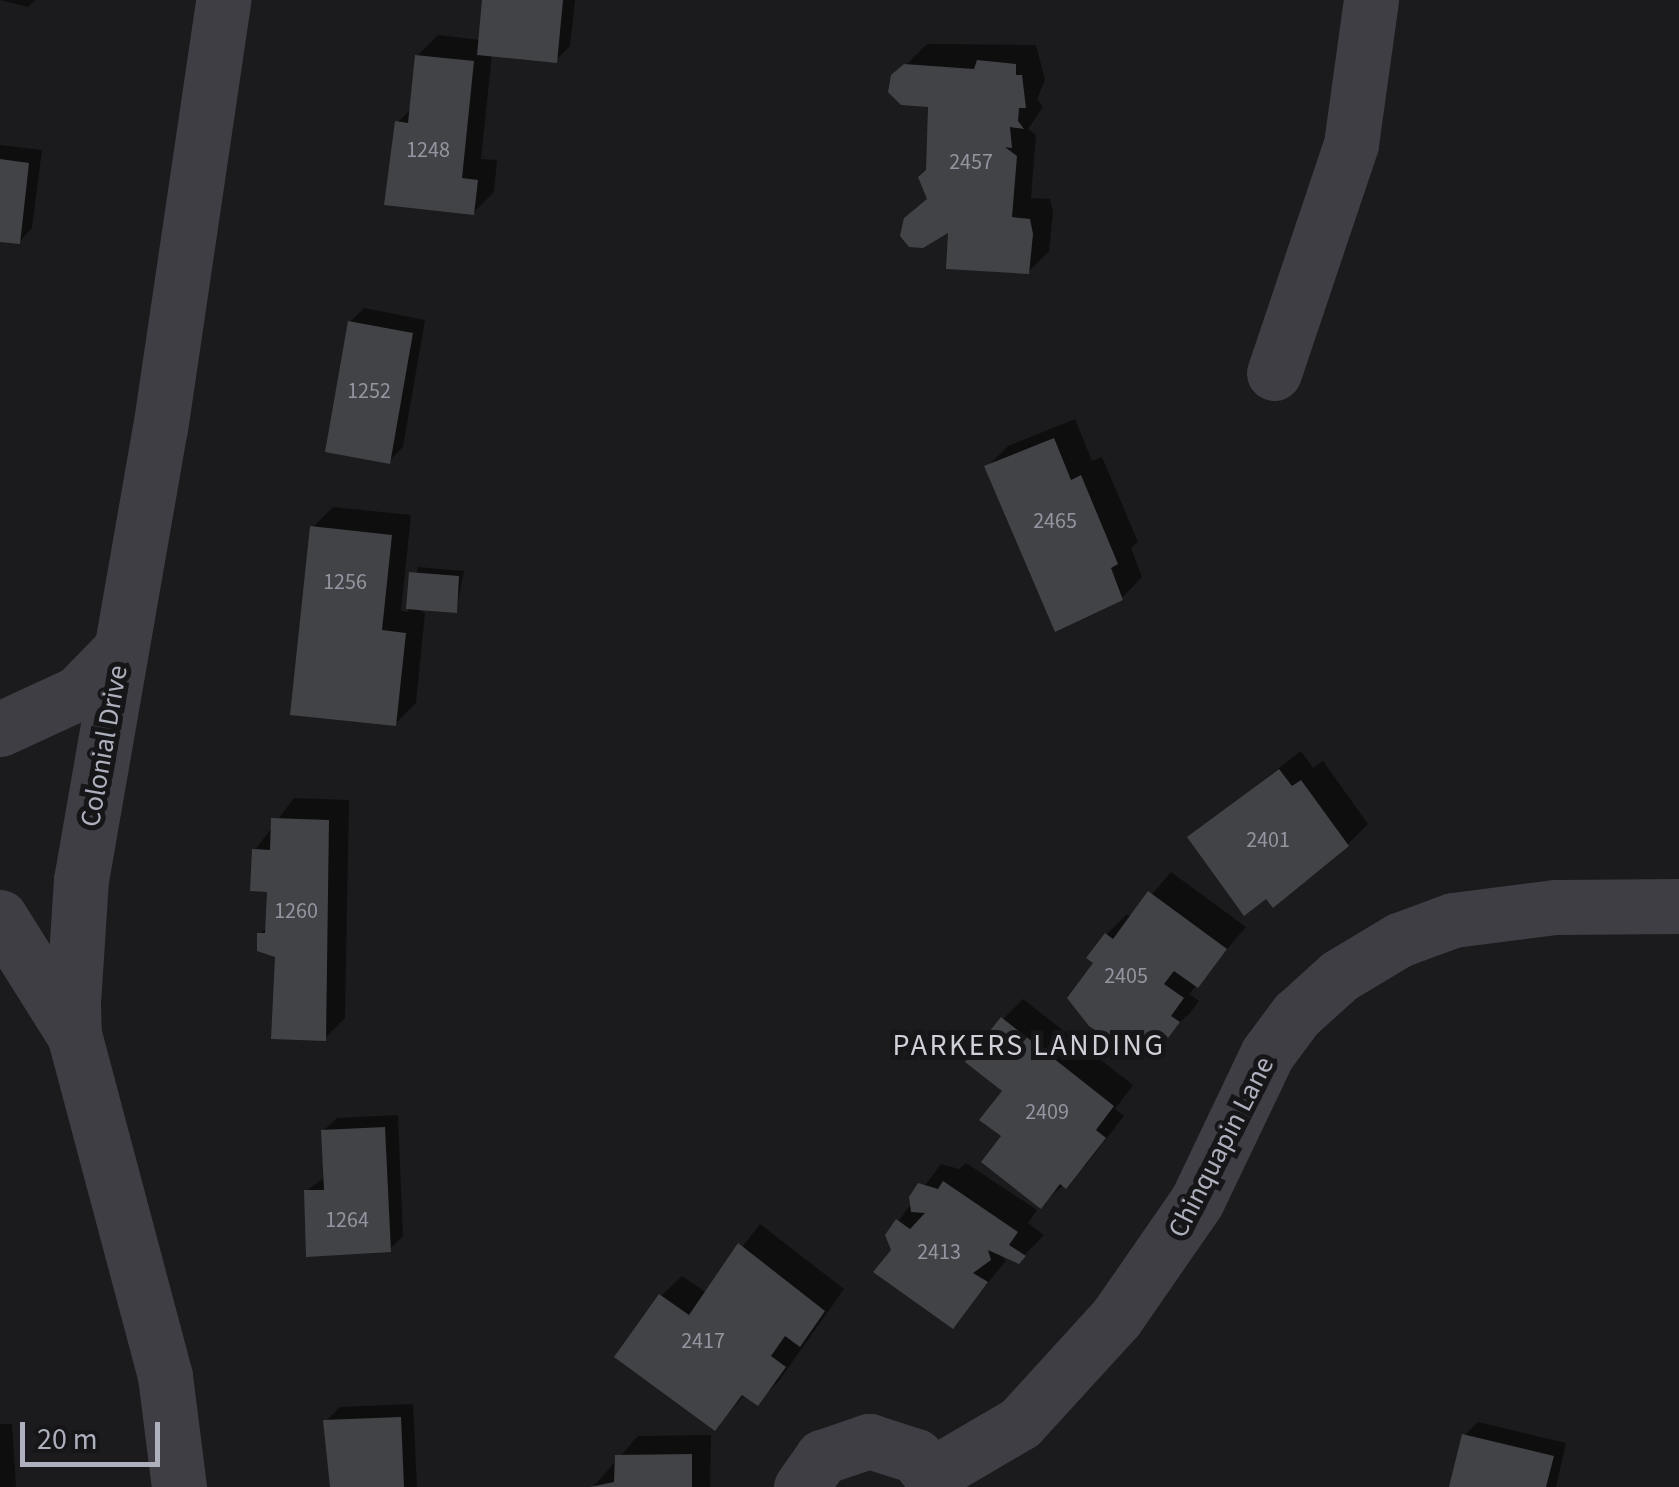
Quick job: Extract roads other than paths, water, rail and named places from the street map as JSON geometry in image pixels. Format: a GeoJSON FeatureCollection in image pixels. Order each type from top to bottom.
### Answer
{"type":"FeatureCollection","features":[{"type":"Feature","properties":{"kind":"street","name":"Colonial Drive"},"geometry":{"type":"LineString","coordinates":[[178,1487],[162,1360],[74,1036],[82,880],[224,0]]}},
{"type":"Feature","properties":{"kind":"street"},"geometry":{"type":"LineString","coordinates":[[1274,372],[1351,144],[1370,0]]}},
{"type":"Feature","properties":{"kind":"street"},"geometry":{"type":"LineString","coordinates":[[0,729],[78,693],[120,650]]}},
{"type":"Feature","properties":{"kind":"street","name":"Chinquapin Lane"},"geometry":{"type":"LineString","coordinates":[[800,1487],[822,1457],[869,1441],[905,1450],[936,1481],[1020,1422],[1116,1318],[1198,1201],[1267,1054],[1296,1015],[1340,976],[1399,940],[1453,920],[1555,908],[1679,906]]}},
{"type":"Feature","properties":{"kind":"street"},"geometry":{"type":"LineString","coordinates":[[0,917],[74,1036]]}},
{"type":"Feature","properties":{"kind":"district","name":"PARKERS LANDING"},"geometry":{"type":"Point","coordinates":[1029,1046]}}]}
